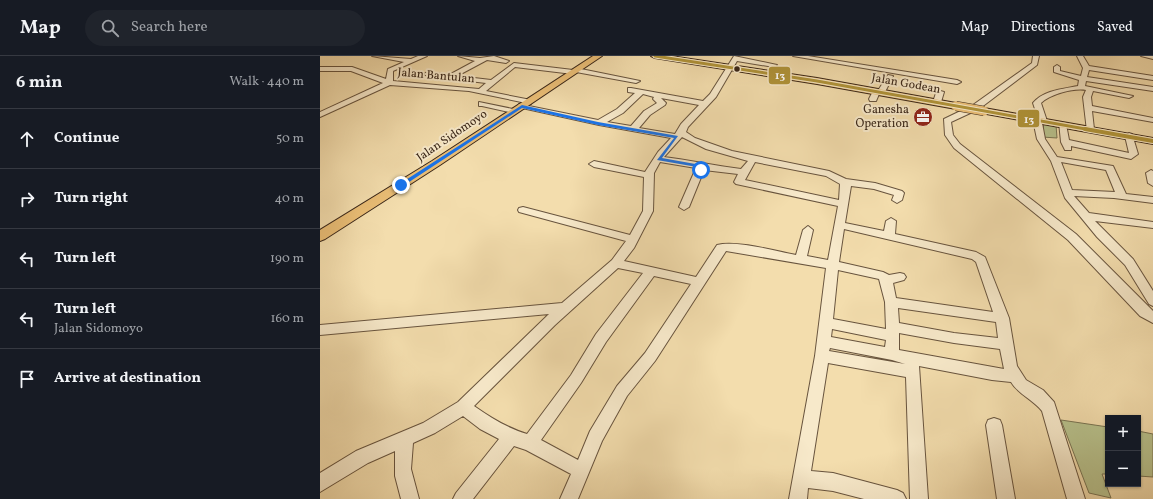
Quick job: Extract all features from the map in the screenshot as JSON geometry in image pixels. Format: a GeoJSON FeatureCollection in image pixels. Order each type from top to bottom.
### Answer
{"type":"FeatureCollection","features":[{"type":"Feature","properties":{"kind":"main road","name":"Jalan Sidomoyo"},"geometry":{"type":"LineString","coordinates":[[320,236],[598,56]]}},
{"type":"Feature","properties":{"kind":"main road","name":"Jalan Godean"},"geometry":{"type":"LineString","coordinates":[[654,56],[734,61],[877,94],[937,102],[1153,141]]}},
{"type":"Feature","properties":{"kind":"street"},"geometry":{"type":"LineString","coordinates":[[375,56],[410,61]]}},
{"type":"Feature","properties":{"kind":"street"},"geometry":{"type":"LineString","coordinates":[[320,115],[389,83],[390,70],[424,56]]}},
{"type":"Feature","properties":{"kind":"street"},"geometry":{"type":"LineString","coordinates":[[461,56],[506,61]]}},
{"type":"Feature","properties":{"kind":"street"},"geometry":{"type":"LineString","coordinates":[[796,56],[957,82]]}},
{"type":"Feature","properties":{"kind":"street"},"geometry":{"type":"LineString","coordinates":[[1036,56],[1035,64],[976,107],[946,121],[949,135],[957,146],[1072,237],[1145,312],[1153,318]]}},
{"type":"Feature","properties":{"kind":"street"},"geometry":{"type":"LineString","coordinates":[[1080,56],[1086,68],[1087,79],[1084,88],[1087,97],[1090,129]]}},
{"type":"Feature","properties":{"kind":"street"},"geometry":{"type":"LineString","coordinates":[[1144,56],[1153,57]]}},
{"type":"Feature","properties":{"kind":"street"},"geometry":{"type":"LineString","coordinates":[[451,76],[486,58]]}},
{"type":"Feature","properties":{"kind":"street"},"geometry":{"type":"LineString","coordinates":[[320,484],[362,457],[429,428],[463,407],[565,308],[616,263],[628,248],[648,211],[648,176],[658,159],[679,135],[684,126],[706,104],[734,61],[774,65]]}},
{"type":"Feature","properties":{"kind":"street"},"geometry":{"type":"LineString","coordinates":[[480,92],[514,65],[575,71],[636,80]]}},
{"type":"Feature","properties":{"kind":"street"},"geometry":{"type":"LineString","coordinates":[[1057,67],[1056,72],[1058,73],[1153,89]]}},
{"type":"Feature","properties":{"kind":"street"},"geometry":{"type":"LineString","coordinates":[[320,69],[331,68]]}},
{"type":"Feature","properties":{"kind":"street"},"geometry":{"type":"LineString","coordinates":[[320,72],[331,68]]}},
{"type":"Feature","properties":{"kind":"street","name":"Jalan Bantulan"},"geometry":{"type":"LineString","coordinates":[[331,68],[356,70],[389,83],[456,88],[480,92],[521,107]]}},
{"type":"Feature","properties":{"kind":"street"},"geometry":{"type":"LineString","coordinates":[[320,77],[343,68]]}},
{"type":"Feature","properties":{"kind":"street"},"geometry":{"type":"LineString","coordinates":[[1086,68],[1153,78]]}},
{"type":"Feature","properties":{"kind":"street"},"geometry":{"type":"LineString","coordinates":[[406,85],[429,72],[493,82]]}},
{"type":"Feature","properties":{"kind":"street"},"geometry":{"type":"LineString","coordinates":[[877,94],[890,76]]}},
{"type":"Feature","properties":{"kind":"street"},"geometry":{"type":"LineString","coordinates":[[1124,85],[1134,106]]}},
{"type":"Feature","properties":{"kind":"street"},"geometry":{"type":"LineString","coordinates":[[1153,120],[1134,106],[1084,88],[1050,95],[1037,103],[1041,140],[1055,159],[1067,193],[1085,216],[1129,262],[1153,301]]}},
{"type":"Feature","properties":{"kind":"street"},"geometry":{"type":"LineString","coordinates":[[631,90],[640,96]]}},
{"type":"Feature","properties":{"kind":"street"},"geometry":{"type":"LineString","coordinates":[[937,102],[940,92]]}},
{"type":"Feature","properties":{"kind":"street"},"geometry":{"type":"LineString","coordinates":[[625,96],[660,95],[706,104]]}},
{"type":"Feature","properties":{"kind":"street"},"geometry":{"type":"LineString","coordinates":[[633,129],[647,113],[662,103],[657,99],[660,95]]}},
{"type":"Feature","properties":{"kind":"street"},"geometry":{"type":"LineString","coordinates":[[598,124],[620,111],[640,96]]}},
{"type":"Feature","properties":{"kind":"street"},"geometry":{"type":"LineString","coordinates":[[482,104],[521,107],[598,124],[679,135],[688,140],[754,158],[829,174],[844,182],[875,186],[899,193],[897,200]]}},
{"type":"Feature","properties":{"kind":"street"},"geometry":{"type":"LineString","coordinates":[[1088,108],[1134,106]]}},
{"type":"Feature","properties":{"kind":"street"},"geometry":{"type":"LineString","coordinates":[[1062,124],[1065,142],[1075,161]]}},
{"type":"Feature","properties":{"kind":"street"},"geometry":{"type":"LineString","coordinates":[[1065,142],[1125,156],[1133,155],[1128,136]]}},
{"type":"Feature","properties":{"kind":"street"},"geometry":{"type":"LineString","coordinates":[[1096,149],[1100,166]]}},
{"type":"Feature","properties":{"kind":"street"},"geometry":{"type":"LineString","coordinates":[[754,158],[738,181],[741,183],[843,204]]}},
{"type":"Feature","properties":{"kind":"street"},"geometry":{"type":"LineString","coordinates":[[658,159],[690,163],[701,167],[744,172]]}},
{"type":"Feature","properties":{"kind":"street"},"geometry":{"type":"LineString","coordinates":[[1055,159],[1075,161],[1110,168],[1122,196]]}},
{"type":"Feature","properties":{"kind":"street"},"geometry":{"type":"LineString","coordinates":[[594,164],[648,176]]}},
{"type":"Feature","properties":{"kind":"street"},"geometry":{"type":"LineString","coordinates":[[684,207],[701,167]]}},
{"type":"Feature","properties":{"kind":"street"},"geometry":{"type":"LineString","coordinates":[[798,499],[822,356],[843,204],[847,189],[844,182]]}},
{"type":"Feature","properties":{"kind":"street"},"geometry":{"type":"LineString","coordinates":[[1067,193],[1122,196],[1153,200]]}},
{"type":"Feature","properties":{"kind":"street"},"geometry":{"type":"LineString","coordinates":[[523,210],[632,239]]}},
{"type":"Feature","properties":{"kind":"street"},"geometry":{"type":"LineString","coordinates":[[1085,216],[1153,225]]}},
{"type":"Feature","properties":{"kind":"street"},"geometry":{"type":"LineString","coordinates":[[889,236],[891,221]]}},
{"type":"Feature","properties":{"kind":"street"},"geometry":{"type":"LineString","coordinates":[[840,225],[976,256],[981,260],[1002,318],[1010,367],[1014,376],[1021,385],[1038,395],[1049,407],[1076,499]]}},
{"type":"Feature","properties":{"kind":"street"},"geometry":{"type":"LineString","coordinates":[[801,259],[808,230]]}},
{"type":"Feature","properties":{"kind":"street"},"geometry":{"type":"LineString","coordinates":[[569,499],[596,436],[622,391],[650,357],[721,248],[726,247],[801,259],[883,276],[886,280],[891,302],[893,332],[892,354]]}},
{"type":"Feature","properties":{"kind":"street"},"geometry":{"type":"LineString","coordinates":[[616,263],[699,282]]}},
{"type":"Feature","properties":{"kind":"street"},"geometry":{"type":"LineString","coordinates":[[462,499],[576,379],[601,338],[651,272]]}},
{"type":"Feature","properties":{"kind":"street"},"geometry":{"type":"LineString","coordinates":[[886,280],[900,277]]}},
{"type":"Feature","properties":{"kind":"street"},"geometry":{"type":"LineString","coordinates":[[891,302],[1002,318]]}},
{"type":"Feature","properties":{"kind":"street"},"geometry":{"type":"LineString","coordinates":[[320,330],[565,308]]}},
{"type":"Feature","properties":{"kind":"street"},"geometry":{"type":"LineString","coordinates":[[826,323],[1006,344]]}},
{"type":"Feature","properties":{"kind":"street"},"geometry":{"type":"LineString","coordinates":[[824,340],[892,354],[912,366]]}},
{"type":"Feature","properties":{"kind":"street"},"geometry":{"type":"LineString","coordinates":[[822,356],[1014,376]]}},
{"type":"Feature","properties":{"kind":"street"},"geometry":{"type":"LineString","coordinates":[[912,366],[919,499]]}},
{"type":"Feature","properties":{"kind":"street"},"geometry":{"type":"LineString","coordinates":[[463,407],[481,421],[582,471]]}},
{"type":"Feature","properties":{"kind":"street"},"geometry":{"type":"LineString","coordinates":[[994,425],[1006,499]]}},
{"type":"Feature","properties":{"kind":"street"},"geometry":{"type":"LineString","coordinates":[[406,438],[402,455],[402,477],[410,499]]}},
{"type":"Feature","properties":{"kind":"street"},"geometry":{"type":"LineString","coordinates":[[802,479],[833,482],[897,499]]}},
{"type":"Feature","properties":{"kind":"green space"},"geometry":{"type":"Polygon","coordinates":[[[1044,123],[1056,125],[1057,138],[1042,137],[1044,123]]]}},
{"type":"Feature","properties":{"kind":"green space"},"geometry":{"type":"Polygon","coordinates":[[[1061,420],[1105,427],[1105,474],[1102,474],[1105,487],[1107,487],[1111,498],[1089,493],[1061,420]]]}},
{"type":"Feature","properties":{"kind":"green space"},"geometry":{"type":"Polygon","coordinates":[[[1141,432],[1153,434],[1153,477],[1141,476],[1141,432]]]}},
{"type":"Feature","properties":{"kind":"transit line","name":"13"},"geometry":{"type":"LineString","coordinates":[[655,56],[817,81],[1153,141]]}},
{"type":"Feature","properties":{"kind":"place","name":"Ganesha Operation"},"geometry":{"type":"Point","coordinates":[923,117]}},
{"type":"Feature","properties":{"kind":"route"},"geometry":{"type":"LineString","coordinates":[[401,185],[522,106],[598,124],[677,137],[658,159],[690,163],[701,167],[701,170]]}}]}
